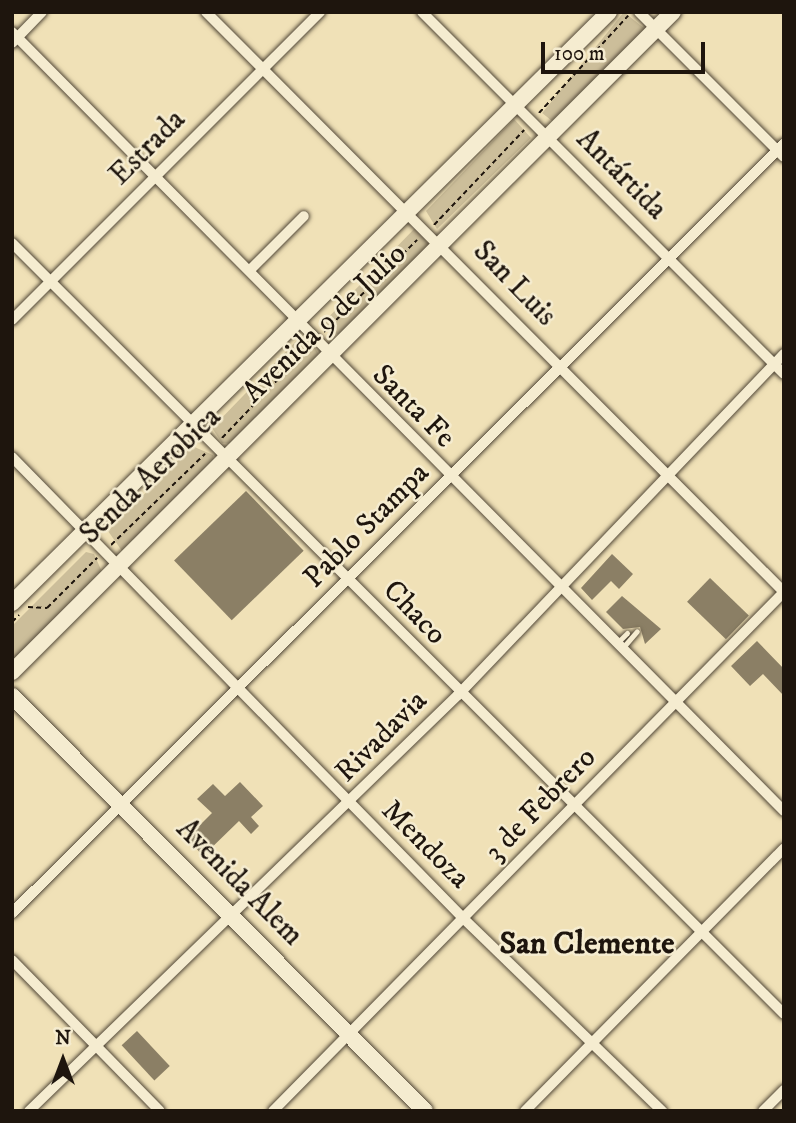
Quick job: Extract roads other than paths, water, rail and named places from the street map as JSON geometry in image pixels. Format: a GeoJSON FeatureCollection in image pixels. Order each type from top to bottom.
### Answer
{"type":"FeatureCollection","features":[{"type":"Feature","properties":{"kind":"main road","name":"Avenida 9 de Julio"},"geometry":{"type":"LineString","coordinates":[[12,603],[301,322],[408,210],[609,12]]}},
{"type":"Feature","properties":{"kind":"main road","name":"Avenida 9 de Julio"},"geometry":{"type":"LineString","coordinates":[[12,673],[329,357],[445,247],[673,12]]}},
{"type":"Feature","properties":{"kind":"main road","name":"Avenida Alem"},"geometry":{"type":"LineString","coordinates":[[12,696],[425,1111]]}},
{"type":"Feature","properties":{"kind":"street"},"geometry":{"type":"LineString","coordinates":[[14,37],[43,12]]}},
{"type":"Feature","properties":{"kind":"street","name":"San Luis"},"geometry":{"type":"LineString","coordinates":[[206,12],[428,229],[560,368],[670,474],[784,592]]}},
{"type":"Feature","properties":{"kind":"street","name":"Estrada"},"geometry":{"type":"LineString","coordinates":[[12,320],[320,12]]}},
{"type":"Feature","properties":{"kind":"street","name":"Antártida"},"geometry":{"type":"LineString","coordinates":[[422,12],[784,374]]}},
{"type":"Feature","properties":{"kind":"street"},"geometry":{"type":"LineString","coordinates":[[639,12],[781,150]]}},
{"type":"Feature","properties":{"kind":"street","name":"Santa Fe"},"geometry":{"type":"LineString","coordinates":[[14,37],[250,270],[317,339],[329,357],[449,479],[624,639],[784,811]]}},
{"type":"Feature","properties":{"kind":"street","name":"Pablo Stampa"},"geometry":{"type":"LineString","coordinates":[[12,913],[781,150]]}},
{"type":"Feature","properties":{"kind":"street"},"geometry":{"type":"LineString","coordinates":[[250,270],[304,216]]}},
{"type":"Feature","properties":{"kind":"street","name":"Chaco"},"geometry":{"type":"LineString","coordinates":[[12,243],[215,444],[458,695],[699,934],[784,1014]]}},
{"type":"Feature","properties":{"kind":"street","name":"Rivadavia"},"geometry":{"type":"LineString","coordinates":[[31,1110],[96,1043],[233,916],[458,695],[784,354]]}},
{"type":"Feature","properties":{"kind":"street","name":"Mendoza"},"geometry":{"type":"LineString","coordinates":[[12,457],[464,919],[662,1111]]}},
{"type":"Feature","properties":{"kind":"street","name":"3 de Febrero"},"geometry":{"type":"LineString","coordinates":[[273,1111],[784,592]]}},
{"type":"Feature","properties":{"kind":"street"},"geometry":{"type":"LineString","coordinates":[[525,1111],[784,848]]}},
{"type":"Feature","properties":{"kind":"street"},"geometry":{"type":"LineString","coordinates":[[12,960],[160,1111]]}},
{"type":"Feature","properties":{"kind":"street"},"geometry":{"type":"LineString","coordinates":[[763,1111],[784,1090]]}},
{"type":"Feature","properties":{"kind":"lane"},"geometry":{"type":"LineString","coordinates":[[624,639],[637,631]]}},
{"type":"Feature","properties":{"kind":"district","name":"San Clemente"},"geometry":{"type":"Point","coordinates":[587,944]}}]}
